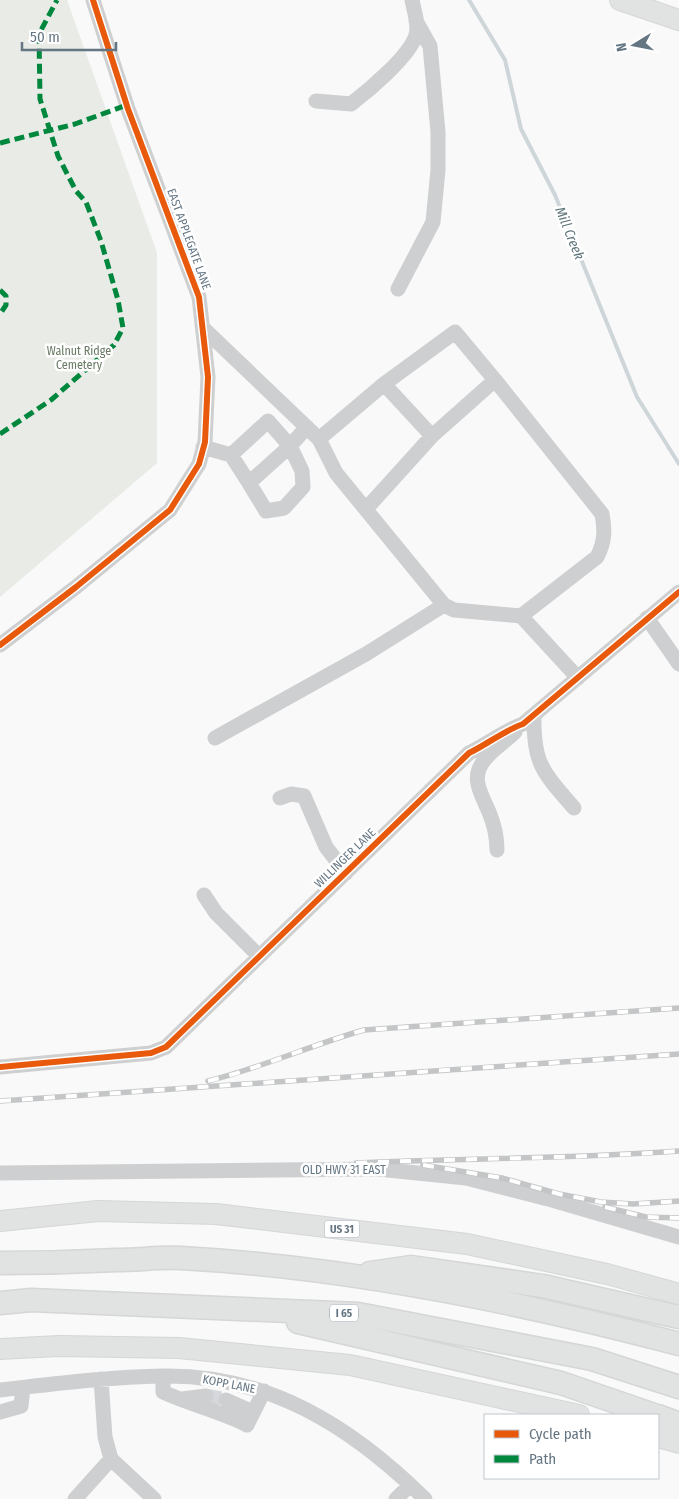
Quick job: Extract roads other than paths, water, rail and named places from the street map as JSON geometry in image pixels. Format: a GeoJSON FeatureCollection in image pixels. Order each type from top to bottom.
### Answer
{"type":"FeatureCollection","features":[{"type":"Feature","properties":{"kind":"highway"},"geometry":{"type":"LineString","coordinates":[[0,1263],[180,1258],[347,1276],[476,1297],[595,1322],[679,1344]]}},
{"type":"Feature","properties":{"kind":"highway"},"geometry":{"type":"LineString","coordinates":[[347,1276],[411,1267],[543,1286],[679,1317]]}},
{"type":"Feature","properties":{"kind":"highway","name":"I 65"},"geometry":{"type":"LineString","coordinates":[[0,1303],[31,1300],[358,1314],[431,1326],[592,1359],[679,1387]]}},
{"type":"Feature","properties":{"kind":"highway"},"geometry":{"type":"LineString","coordinates":[[241,1309],[561,1383],[650,1414]]}},
{"type":"Feature","properties":{"kind":"highway"},"geometry":{"type":"LineString","coordinates":[[659,1417],[679,1424]]}},
{"type":"Feature","properties":{"kind":"main road"},"geometry":{"type":"LineString","coordinates":[[620,0],[679,20]]}},
{"type":"Feature","properties":{"kind":"main road","name":"US 31"},"geometry":{"type":"LineString","coordinates":[[0,1221],[98,1211],[216,1214],[467,1244],[607,1274],[679,1294]]}},
{"type":"Feature","properties":{"kind":"main road"},"geometry":{"type":"LineString","coordinates":[[0,1349],[59,1346],[179,1348],[350,1365],[574,1414]]}},
{"type":"Feature","properties":{"kind":"main road"},"geometry":{"type":"LineString","coordinates":[[659,1437],[679,1443]]}},
{"type":"Feature","properties":{"kind":"street","name":"EAST APPLEGATE LANE"},"geometry":{"type":"LineString","coordinates":[[0,644],[76,587],[170,510],[199,464],[203,447],[208,377],[199,297],[128,109],[94,0]]}},
{"type":"Feature","properties":{"kind":"street"},"geometry":{"type":"LineString","coordinates":[[316,101],[351,104],[373,87],[416,36],[416,21],[412,0]]}},
{"type":"Feature","properties":{"kind":"street"},"geometry":{"type":"LineString","coordinates":[[398,289],[433,222],[438,170],[438,132],[430,46],[416,21]]}},
{"type":"Feature","properties":{"kind":"street"},"geometry":{"type":"LineString","coordinates":[[204,329],[320,439],[336,473],[444,605],[454,610],[520,616],[578,678]]}},
{"type":"Feature","properties":{"kind":"street"},"geometry":{"type":"LineString","coordinates":[[320,439],[384,384],[455,332],[602,514],[605,528],[604,545],[597,557],[520,616]]}},
{"type":"Feature","properties":{"kind":"street"},"geometry":{"type":"LineString","coordinates":[[366,509],[432,436],[495,380]]}},
{"type":"Feature","properties":{"kind":"street"},"geometry":{"type":"LineString","coordinates":[[384,384],[432,436]]}},
{"type":"Feature","properties":{"kind":"street"},"geometry":{"type":"LineString","coordinates":[[203,447],[231,455],[266,511],[284,508],[303,487],[302,471],[290,446],[268,421],[231,455]]}},
{"type":"Feature","properties":{"kind":"street"},"geometry":{"type":"LineString","coordinates":[[249,483],[290,446],[307,427]]}},
{"type":"Feature","properties":{"kind":"street","name":"WILLINGER LANE"},"geometry":{"type":"LineString","coordinates":[[0,1067],[151,1053],[166,1047],[469,753],[486,745],[502,732],[528,719],[679,592]]}},
{"type":"Feature","properties":{"kind":"street"},"geometry":{"type":"LineString","coordinates":[[215,738],[366,654],[444,605]]}},
{"type":"Feature","properties":{"kind":"street"},"geometry":{"type":"LineString","coordinates":[[647,618],[679,664]]}},
{"type":"Feature","properties":{"kind":"street"},"geometry":{"type":"LineString","coordinates":[[497,850],[495,830],[490,812],[477,787],[477,779],[486,758],[528,719],[540,762],[548,778],[574,808]]}},
{"type":"Feature","properties":{"kind":"street"},"geometry":{"type":"LineString","coordinates":[[280,798],[292,794],[304,796],[326,847],[346,873]]}},
{"type":"Feature","properties":{"kind":"street"},"geometry":{"type":"LineString","coordinates":[[204,895],[216,913],[259,956]]}},
{"type":"Feature","properties":{"kind":"street","name":"OLD HWY 31 EAST"},"geometry":{"type":"LineString","coordinates":[[0,1173],[378,1169],[466,1178],[679,1236]]}},
{"type":"Feature","properties":{"kind":"street"},"geometry":{"type":"LineString","coordinates":[[163,1376],[163,1392],[178,1399],[226,1414],[247,1425],[264,1392]]}},
{"type":"Feature","properties":{"kind":"street","name":"KOPP LANE"},"geometry":{"type":"LineString","coordinates":[[0,1390],[101,1379],[163,1376],[238,1384],[309,1409],[360,1444],[424,1499]]}},
{"type":"Feature","properties":{"kind":"street"},"geometry":{"type":"LineString","coordinates":[[101,1379],[105,1437],[111,1459],[154,1499]]}},
{"type":"Feature","properties":{"kind":"street"},"geometry":{"type":"LineString","coordinates":[[0,1412],[21,1406],[22,1388]]}},
{"type":"Feature","properties":{"kind":"street"},"geometry":{"type":"LineString","coordinates":[[178,1399],[206,1396]]}},
{"type":"Feature","properties":{"kind":"street"},"geometry":{"type":"LineString","coordinates":[[226,1400],[253,1412]]}},
{"type":"Feature","properties":{"kind":"street"},"geometry":{"type":"LineString","coordinates":[[75,1499],[111,1459]]}},
{"type":"Feature","properties":{"kind":"street"},"geometry":{"type":"LineString","coordinates":[[396,1499],[410,1485]]}},
{"type":"Feature","properties":{"kind":"waterway","name":"Mill Creek"},"geometry":{"type":"LineString","coordinates":[[469,0],[505,60],[521,129],[555,195],[637,397],[679,464]]}},
{"type":"Feature","properties":{"kind":"tunnel"},"geometry":{"type":"LineString","coordinates":[[206,1396],[226,1400]]}},
{"type":"Feature","properties":{"kind":"railway"},"geometry":{"type":"LineString","coordinates":[[208,1081],[247,1070],[364,1030],[679,1008]]}},
{"type":"Feature","properties":{"kind":"railway"},"geometry":{"type":"LineString","coordinates":[[0,1101],[679,1054]]}},
{"type":"Feature","properties":{"kind":"railway"},"geometry":{"type":"LineString","coordinates":[[356,1163],[598,1156],[679,1151]]}},
{"type":"Feature","properties":{"kind":"railway"},"geometry":{"type":"LineString","coordinates":[[423,1165],[502,1178],[559,1194],[601,1202],[633,1204],[679,1201]]}},
{"type":"Feature","properties":{"kind":"railway"},"geometry":{"type":"LineString","coordinates":[[605,1207],[646,1217],[679,1218]]}},
{"type":"Feature","properties":{"kind":"park label","name":"Walnut Ridge Cemetery"},"geometry":{"type":"Point","coordinates":[79,358]}}]}
